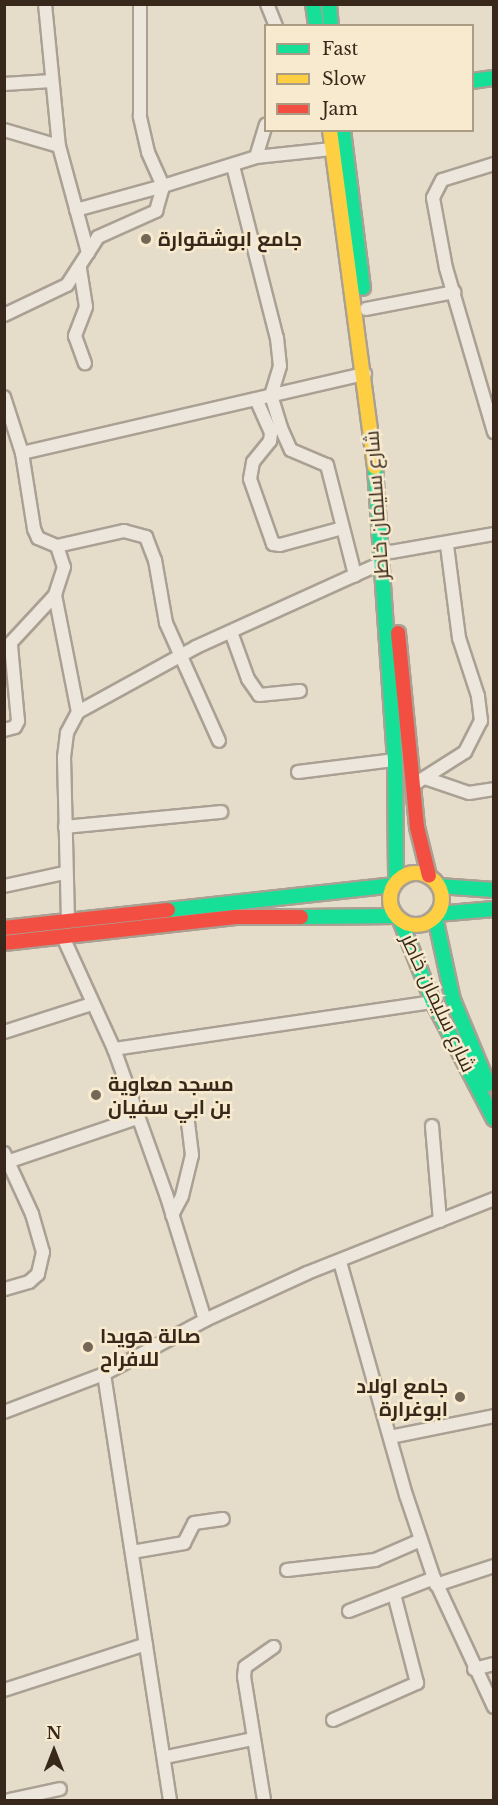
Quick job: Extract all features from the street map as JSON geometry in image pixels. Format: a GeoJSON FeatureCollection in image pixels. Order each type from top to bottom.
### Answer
{"type":"FeatureCollection","features":[{"type":"Feature","properties":{"kind":"main road"},"geometry":{"type":"LineString","coordinates":[[314,4],[315,24]]}},
{"type":"Feature","properties":{"kind":"main road"},"geometry":{"type":"LineString","coordinates":[[329,4],[331,24]]}},
{"type":"Feature","properties":{"kind":"main road"},"geometry":{"type":"LineString","coordinates":[[474,81],[492,83]]}},
{"type":"Feature","properties":{"kind":"main road","name":"شارع سليمان خاطر"},"geometry":{"type":"LineString","coordinates":[[330,132],[365,374],[395,760],[395,883]]}},
{"type":"Feature","properties":{"kind":"main road","name":"شارع سليمان خاطر"},"geometry":{"type":"LineString","coordinates":[[343,132],[382,431],[390,552],[418,781],[434,881]]}},
{"type":"Feature","properties":{"kind":"main road"},"geometry":{"type":"LineString","coordinates":[[4,928],[68,918],[395,883],[415,872],[434,881],[494,890]]}},
{"type":"Feature","properties":{"kind":"main road"},"geometry":{"type":"LineString","coordinates":[[434,881],[442,902],[436,915]]}},
{"type":"Feature","properties":{"kind":"main road"},"geometry":{"type":"LineString","coordinates":[[395,883],[389,898],[398,918]]}},
{"type":"Feature","properties":{"kind":"main road"},"geometry":{"type":"LineString","coordinates":[[4,943],[236,917],[398,918],[414,925],[436,915],[494,909]]}},
{"type":"Feature","properties":{"kind":"main road","name":"شارع سليمان خاطر"},"geometry":{"type":"LineString","coordinates":[[436,915],[453,1000],[494,1096]]}},
{"type":"Feature","properties":{"kind":"main road","name":"شارع سليمان خاطر"},"geometry":{"type":"LineString","coordinates":[[398,918],[433,1002],[494,1119]]}},
{"type":"Feature","properties":{"kind":"street"},"geometry":{"type":"LineString","coordinates":[[45,4],[59,146],[88,253]]}},
{"type":"Feature","properties":{"kind":"street"},"geometry":{"type":"LineString","coordinates":[[4,315],[67,285],[80,269],[98,237],[108,230],[156,211],[163,186],[148,152],[141,116],[140,4]]}},
{"type":"Feature","properties":{"kind":"street"},"geometry":{"type":"LineString","coordinates":[[267,4],[275,24]]}},
{"type":"Feature","properties":{"kind":"street"},"geometry":{"type":"LineString","coordinates":[[4,84],[52,81]]}},
{"type":"Feature","properties":{"kind":"street"},"geometry":{"type":"LineString","coordinates":[[4,130],[59,146]]}},
{"type":"Feature","properties":{"kind":"street"},"geometry":{"type":"LineString","coordinates":[[256,157],[264,131]]}},
{"type":"Feature","properties":{"kind":"street"},"geometry":{"type":"LineString","coordinates":[[76,210],[233,166],[256,157],[332,149]]}},
{"type":"Feature","properties":{"kind":"street"},"geometry":{"type":"LineString","coordinates":[[494,164],[453,175],[435,189],[436,222],[494,432]]}},
{"type":"Feature","properties":{"kind":"street"},"geometry":{"type":"LineString","coordinates":[[233,166],[280,354],[271,396],[291,450],[327,465],[355,575]]}},
{"type":"Feature","properties":{"kind":"street"},"geometry":{"type":"LineString","coordinates":[[80,269],[86,307],[75,336],[85,363]]}},
{"type":"Feature","properties":{"kind":"street"},"geometry":{"type":"LineString","coordinates":[[366,309],[454,292]]}},
{"type":"Feature","properties":{"kind":"street"},"geometry":{"type":"LineString","coordinates":[[22,453],[365,374]]}},
{"type":"Feature","properties":{"kind":"street"},"geometry":{"type":"LineString","coordinates":[[4,397],[22,453],[34,529],[38,538],[57,546],[124,531],[146,537],[155,560],[166,623],[179,658],[219,741]]}},
{"type":"Feature","properties":{"kind":"street"},"geometry":{"type":"LineString","coordinates":[[256,399],[271,433],[270,441],[253,462],[250,479],[273,544],[280,545],[343,528]]}},
{"type":"Feature","properties":{"kind":"street"},"geometry":{"type":"LineString","coordinates":[[390,552],[447,545],[494,534]]}},
{"type":"Feature","properties":{"kind":"street"},"geometry":{"type":"LineString","coordinates":[[418,781],[465,752],[481,721],[478,696],[459,638],[447,545]]}},
{"type":"Feature","properties":{"kind":"street"},"geometry":{"type":"LineString","coordinates":[[4,730],[15,727],[18,721],[8,647],[55,595],[64,567],[57,546]]}},
{"type":"Feature","properties":{"kind":"street"},"geometry":{"type":"LineString","coordinates":[[78,712],[231,632],[381,564]]}},
{"type":"Feature","properties":{"kind":"street"},"geometry":{"type":"LineString","coordinates":[[55,595],[78,712],[65,744],[64,873],[68,918]]}},
{"type":"Feature","properties":{"kind":"street"},"geometry":{"type":"LineString","coordinates":[[231,632],[248,679],[259,695],[300,691]]}},
{"type":"Feature","properties":{"kind":"street"},"geometry":{"type":"LineString","coordinates":[[298,772],[395,760]]}},
{"type":"Feature","properties":{"kind":"street"},"geometry":{"type":"LineString","coordinates":[[418,781],[469,793],[494,789]]}},
{"type":"Feature","properties":{"kind":"street"},"geometry":{"type":"LineString","coordinates":[[65,827],[221,812]]}},
{"type":"Feature","properties":{"kind":"street"},"geometry":{"type":"LineString","coordinates":[[4,886],[64,873]]}},
{"type":"Feature","properties":{"kind":"street"},"geometry":{"type":"LineString","coordinates":[[63,937],[114,1049],[172,1215],[204,1320]]}},
{"type":"Feature","properties":{"kind":"street"},"geometry":{"type":"LineString","coordinates":[[114,1049],[433,1002]]}},
{"type":"Feature","properties":{"kind":"street"},"geometry":{"type":"LineString","coordinates":[[4,1032],[92,1004]]}},
{"type":"Feature","properties":{"kind":"street"},"geometry":{"type":"LineString","coordinates":[[4,1289],[29,1282],[38,1274],[43,1252],[33,1214],[7,1157],[137,1118]]}},
{"type":"Feature","properties":{"kind":"street"},"geometry":{"type":"LineString","coordinates":[[172,1215],[188,1176],[192,1155],[188,1120]]}},
{"type":"Feature","properties":{"kind":"street"},"geometry":{"type":"LineString","coordinates":[[432,1126],[440,1221]]}},
{"type":"Feature","properties":{"kind":"street"},"geometry":{"type":"LineString","coordinates":[[4,1412],[104,1374],[204,1320],[494,1199]]}},
{"type":"Feature","properties":{"kind":"street"},"geometry":{"type":"LineString","coordinates":[[340,1262],[420,1540],[435,1582],[474,1669],[494,1707]]}},
{"type":"Feature","properties":{"kind":"street"},"geometry":{"type":"LineString","coordinates":[[104,1374],[166,1757],[170,1800]]}},
{"type":"Feature","properties":{"kind":"street"},"geometry":{"type":"LineString","coordinates":[[390,1437],[494,1416]]}},
{"type":"Feature","properties":{"kind":"street"},"geometry":{"type":"LineString","coordinates":[[132,1552],[184,1543],[195,1523],[223,1519]]}},
{"type":"Feature","properties":{"kind":"street"},"geometry":{"type":"LineString","coordinates":[[287,1570],[375,1560],[420,1540]]}},
{"type":"Feature","properties":{"kind":"street"},"geometry":{"type":"LineString","coordinates":[[349,1611],[394,1594],[494,1566]]}},
{"type":"Feature","properties":{"kind":"street"},"geometry":{"type":"LineString","coordinates":[[333,1720],[417,1683],[394,1594]]}},
{"type":"Feature","properties":{"kind":"street"},"geometry":{"type":"LineString","coordinates":[[4,1690],[146,1644]]}},
{"type":"Feature","properties":{"kind":"street"},"geometry":{"type":"LineString","coordinates":[[264,1800],[252,1738],[245,1667],[274,1647]]}},
{"type":"Feature","properties":{"kind":"street"},"geometry":{"type":"LineString","coordinates":[[474,1669],[494,1664]]}},
{"type":"Feature","properties":{"kind":"street"},"geometry":{"type":"LineString","coordinates":[[166,1757],[252,1738]]}},
{"type":"Feature","properties":{"kind":"street"},"geometry":{"type":"LineString","coordinates":[[9,1800],[60,1789]]}},
{"type":"Feature","properties":{"kind":"traffic: fast"},"geometry":{"type":"LineString","coordinates":[[313,4],[316,24]]}},
{"type":"Feature","properties":{"kind":"traffic: fast"},"geometry":{"type":"LineString","coordinates":[[329,4],[331,24]]}},
{"type":"Feature","properties":{"kind":"traffic: fast"},"geometry":{"type":"LineString","coordinates":[[474,81],[494,78]]}},
{"type":"Feature","properties":{"kind":"traffic: fast"},"geometry":{"type":"LineString","coordinates":[[343,132],[363,288]]}},
{"type":"Feature","properties":{"kind":"traffic: fast"},"geometry":{"type":"LineString","coordinates":[[375,467],[395,760],[396,881]]}},
{"type":"Feature","properties":{"kind":"traffic: fast"},"geometry":{"type":"LineString","coordinates":[[168,910],[393,885]]}},
{"type":"Feature","properties":{"kind":"traffic: fast"},"geometry":{"type":"LineString","coordinates":[[439,886],[494,890]]}},
{"type":"Feature","properties":{"kind":"traffic: fast"},"geometry":{"type":"LineString","coordinates":[[437,914],[494,909]]}},
{"type":"Feature","properties":{"kind":"traffic: fast"},"geometry":{"type":"LineString","coordinates":[[301,917],[396,916]]}},
{"type":"Feature","properties":{"kind":"traffic: fast"},"geometry":{"type":"LineString","coordinates":[[435,917],[453,1000],[488,1084]]}},
{"type":"Feature","properties":{"kind":"traffic: fast"},"geometry":{"type":"LineString","coordinates":[[400,920],[433,1002],[494,1119]]}},
{"type":"Feature","properties":{"kind":"traffic: slow"},"geometry":{"type":"LineString","coordinates":[[330,132],[375,467]]}},
{"type":"Feature","properties":{"kind":"traffic: slow"},"geometry":{"type":"LineString","coordinates":[[411,873],[421,873],[435,880],[442,899],[435,918],[421,925],[411,925],[401,921],[394,914],[390,904],[390,894],[394,884],[401,877],[411,873]]}},
{"type":"Feature","properties":{"kind":"traffic: jam"},"geometry":{"type":"LineString","coordinates":[[398,633],[417,827],[429,876]]}},
{"type":"Feature","properties":{"kind":"traffic: jam"},"geometry":{"type":"LineString","coordinates":[[4,928],[168,910]]}},
{"type":"Feature","properties":{"kind":"traffic: jam"},"geometry":{"type":"LineString","coordinates":[[4,943],[236,917],[301,917]]}},
{"type":"Feature","properties":{"kind":"place","name":"جامع ابوشقوارة"},"geometry":{"type":"Point","coordinates":[146,239]}},
{"type":"Feature","properties":{"kind":"place","name":"مسجد معاوية بن ابي سفيان"},"geometry":{"type":"Point","coordinates":[96,1095]}},
{"type":"Feature","properties":{"kind":"place","name":"صالة هويدا للافراح"},"geometry":{"type":"Point","coordinates":[88,1347]}},
{"type":"Feature","properties":{"kind":"place","name":"جامع اولاد ابوغرارة"},"geometry":{"type":"Point","coordinates":[460,1397]}}]}
